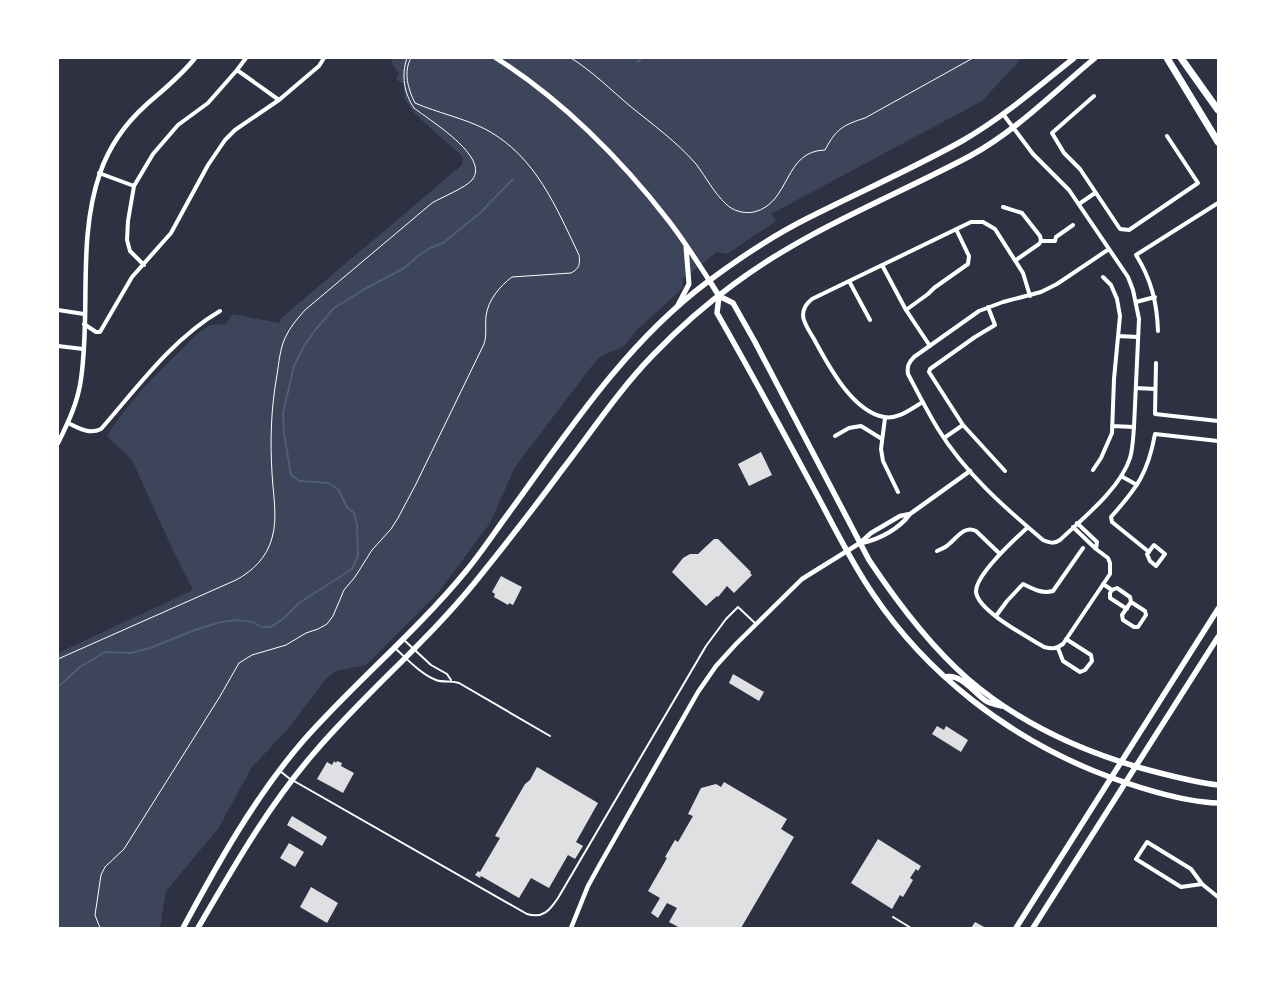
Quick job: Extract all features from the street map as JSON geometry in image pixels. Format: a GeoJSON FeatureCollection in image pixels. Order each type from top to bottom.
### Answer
{"type":"FeatureCollection","features":[{"type":"Feature","properties":{"kind":"highway"},"geometry":{"type":"LineString","coordinates":[[1167,58],[1218,139]]}},
{"type":"Feature","properties":{"kind":"highway"},"geometry":{"type":"LineString","coordinates":[[1180,58],[1218,110]]}},
{"type":"Feature","properties":{"kind":"highway"},"geometry":{"type":"LineString","coordinates":[[1206,121],[1218,142]]}},
{"type":"Feature","properties":{"kind":"main road"},"geometry":{"type":"LineString","coordinates":[[496,58],[556,103],[621,163],[668,219],[719,296],[732,302],[755,342],[860,543],[887,587],[925,636],[967,678],[1004,706],[1073,745],[1105,758],[1169,776],[1218,785]]}},
{"type":"Feature","properties":{"kind":"main road"},"geometry":{"type":"LineString","coordinates":[[183,928],[237,831],[280,770],[304,740],[436,606],[468,568],[604,384],[642,341],[677,307],[709,280],[751,251],[804,220],[964,140],[1003,114],[1074,58]]}},
{"type":"Feature","properties":{"kind":"main road"},"geometry":{"type":"LineString","coordinates":[[198,928],[251,839],[291,779],[336,728],[447,616],[556,478],[618,395],[675,332],[719,296],[766,262],[803,240],[972,154],[1013,127],[1095,58]]}},
{"type":"Feature","properties":{"kind":"main road"},"geometry":{"type":"LineString","coordinates":[[677,307],[689,284],[686,244]]}},
{"type":"Feature","properties":{"kind":"main road"},"geometry":{"type":"LineString","coordinates":[[719,296],[718,313],[847,551],[887,614],[944,677],[985,711],[1032,742],[1062,757],[1112,778],[1165,794],[1218,803]]}},
{"type":"Feature","properties":{"kind":"main road"},"geometry":{"type":"LineString","coordinates":[[1016,928],[1218,609]]}},
{"type":"Feature","properties":{"kind":"main road"},"geometry":{"type":"LineString","coordinates":[[1033,928],[1218,637]]}},
{"type":"Feature","properties":{"kind":"main road"},"geometry":{"type":"LineString","coordinates":[[944,677],[958,678],[987,701],[1004,706]]}},
{"type":"Feature","properties":{"kind":"street"},"geometry":{"type":"LineString","coordinates":[[58,443],[74,409],[81,380],[89,213],[99,173],[116,139],[129,123],[146,105],[186,70],[194,58]]}},
{"type":"Feature","properties":{"kind":"street"},"geometry":{"type":"LineString","coordinates":[[144,265],[130,251],[127,240],[134,186],[153,154],[178,125],[208,103],[238,70],[246,58]]}},
{"type":"Feature","properties":{"kind":"street"},"geometry":{"type":"LineString","coordinates":[[84,324],[96,332],[100,332],[132,278],[171,233],[208,165],[225,140],[279,100],[319,66],[324,58]]}},
{"type":"Feature","properties":{"kind":"street"},"geometry":{"type":"LineString","coordinates":[[238,70],[279,100]]}},
{"type":"Feature","properties":{"kind":"street"},"geometry":{"type":"LineString","coordinates":[[1094,96],[1052,133],[1056,142],[1080,169],[1120,230],[1129,230],[1198,183],[1167,136]]}},
{"type":"Feature","properties":{"kind":"street"},"geometry":{"type":"LineString","coordinates":[[1003,114],[1033,154],[1069,190],[1109,249],[1128,278],[1133,290],[1139,319],[1133,445],[1129,459],[1121,476],[1112,488],[1060,540],[1053,543],[1043,540],[1028,527],[1003,505],[970,471],[944,438],[908,374],[908,367],[909,362],[914,357],[979,311],[1003,302],[1030,296],[1057,284],[1109,249]]}},
{"type":"Feature","properties":{"kind":"street"},"geometry":{"type":"LineString","coordinates":[[99,173],[134,186]]}},
{"type":"Feature","properties":{"kind":"street"},"geometry":{"type":"LineString","coordinates":[[1079,204],[1096,193]]}},
{"type":"Feature","properties":{"kind":"street"},"geometry":{"type":"LineString","coordinates":[[1158,331],[1155,297],[1144,269],[1136,255],[1218,204]]}},
{"type":"Feature","properties":{"kind":"street"},"geometry":{"type":"LineString","coordinates":[[1003,207],[1022,212],[1041,240]]}},
{"type":"Feature","properties":{"kind":"street"},"geometry":{"type":"LineString","coordinates":[[923,402],[899,416],[885,418],[865,408],[839,383],[804,320],[804,310],[812,299],[971,222],[983,222],[994,229],[1023,273],[1030,296]]}},
{"type":"Feature","properties":{"kind":"street"},"geometry":{"type":"LineString","coordinates":[[1041,240],[1055,241],[1056,237],[1073,225]]}},
{"type":"Feature","properties":{"kind":"street"},"geometry":{"type":"LineString","coordinates":[[906,310],[968,264],[969,256],[956,229]]}},
{"type":"Feature","properties":{"kind":"street"},"geometry":{"type":"LineString","coordinates":[[1016,260],[1039,244],[1041,240]]}},
{"type":"Feature","properties":{"kind":"street"},"geometry":{"type":"LineString","coordinates":[[882,265],[906,310],[930,346]]}},
{"type":"Feature","properties":{"kind":"street"},"geometry":{"type":"LineString","coordinates":[[1093,470],[1109,442],[1112,426],[1120,316],[1117,299],[1111,285],[1103,277]]}},
{"type":"Feature","properties":{"kind":"street"},"geometry":{"type":"LineString","coordinates":[[848,280],[870,320]]}},
{"type":"Feature","properties":{"kind":"street"},"geometry":{"type":"LineString","coordinates":[[1136,302],[1155,297]]}},
{"type":"Feature","properties":{"kind":"street"},"geometry":{"type":"LineString","coordinates":[[988,307],[995,325],[930,369],[929,372],[963,425],[1004,471]]}},
{"type":"Feature","properties":{"kind":"street"},"geometry":{"type":"LineString","coordinates":[[58,310],[84,314]]}},
{"type":"Feature","properties":{"kind":"street"},"geometry":{"type":"LineString","coordinates":[[68,424],[88,431],[95,432],[101,429],[162,360],[201,322],[220,311]]}},
{"type":"Feature","properties":{"kind":"street"},"geometry":{"type":"LineString","coordinates":[[1118,336],[1138,337]]}},
{"type":"Feature","properties":{"kind":"street"},"geometry":{"type":"LineString","coordinates":[[58,346],[83,349]]}},
{"type":"Feature","properties":{"kind":"street"},"geometry":{"type":"LineString","coordinates":[[1156,363],[1155,414],[1218,421]]}},
{"type":"Feature","properties":{"kind":"street"},"geometry":{"type":"LineString","coordinates":[[1136,388],[1155,389]]}},
{"type":"Feature","properties":{"kind":"street"},"geometry":{"type":"LineString","coordinates":[[885,418],[882,439],[883,461],[898,492]]}},
{"type":"Feature","properties":{"kind":"street"},"geometry":{"type":"LineString","coordinates":[[944,438],[963,425]]}},
{"type":"Feature","properties":{"kind":"street"},"geometry":{"type":"LineString","coordinates":[[835,436],[849,428],[861,426],[882,439]]}},
{"type":"Feature","properties":{"kind":"street"},"geometry":{"type":"LineString","coordinates":[[1112,426],[1134,427]]}},
{"type":"Feature","properties":{"kind":"street"},"geometry":{"type":"LineString","coordinates":[[1149,552],[1112,522],[1111,517],[1132,494],[1137,485],[1149,462],[1155,434],[1218,441]]}},
{"type":"Feature","properties":{"kind":"street"},"geometry":{"type":"LineString","coordinates":[[860,543],[874,540],[904,523],[910,514],[970,471]]}},
{"type":"Feature","properties":{"kind":"street"},"geometry":{"type":"LineString","coordinates":[[1121,476],[1137,485]]}},
{"type":"Feature","properties":{"kind":"street"},"geometry":{"type":"LineString","coordinates":[[571,928],[588,886],[698,692],[716,666],[802,579],[860,543],[871,533],[900,516],[910,514]]}},
{"type":"Feature","properties":{"kind":"street"},"geometry":{"type":"LineString","coordinates":[[1077,523],[1097,542],[1096,549]]}},
{"type":"Feature","properties":{"kind":"street"},"geometry":{"type":"LineString","coordinates":[[1028,527],[1000,554],[978,583],[976,591],[982,604],[996,616],[1038,643],[1051,649],[1058,648],[1066,639],[1110,574],[1108,558],[1073,527]]}},
{"type":"Feature","properties":{"kind":"street"},"geometry":{"type":"LineString","coordinates":[[937,551],[947,547],[966,529],[972,528],[1000,554]]}},
{"type":"Feature","properties":{"kind":"street"},"geometry":{"type":"LineString","coordinates":[[1154,545],[1165,554],[1156,566],[1148,558],[1149,552],[1154,545]]}},
{"type":"Feature","properties":{"kind":"street"},"geometry":{"type":"LineString","coordinates":[[996,616],[1007,601],[1024,584],[1041,592],[1053,591],[1083,548]]}},
{"type":"Feature","properties":{"kind":"street"},"geometry":{"type":"LineString","coordinates":[[1103,584],[1112,590]]}},
{"type":"Feature","properties":{"kind":"street"},"geometry":{"type":"LineString","coordinates":[[1112,590],[1117,588],[1130,597],[1131,602],[1145,611],[1146,615],[1138,627],[1134,628],[1123,620],[1122,615],[1131,602]]}},
{"type":"Feature","properties":{"kind":"street"},"geometry":{"type":"LineString","coordinates":[[1112,590],[1110,598],[1127,609]]}},
{"type":"Feature","properties":{"kind":"street"},"geometry":{"type":"LineString","coordinates":[[1058,648],[1064,661],[1080,672],[1086,670],[1092,660],[1091,655],[1066,639]]}},
{"type":"Feature","properties":{"kind":"street"},"geometry":{"type":"LineString","coordinates":[[1202,884],[1181,887],[1136,859],[1147,842],[1190,869],[1202,884],[1218,897]]}},
{"type":"Feature","properties":{"kind":"lane"},"geometry":{"type":"LineString","coordinates":[[280,770],[291,779],[527,914],[540,916],[551,909],[715,633],[738,607],[756,624]]}},
{"type":"Feature","properties":{"kind":"lane"},"geometry":{"type":"LineString","coordinates":[[403,639],[431,666],[447,674],[450,680]]}},
{"type":"Feature","properties":{"kind":"lane"},"geometry":{"type":"LineString","coordinates":[[394,647],[422,672],[437,681],[450,680],[459,683],[550,736]]}},
{"type":"Feature","properties":{"kind":"lane"},"geometry":{"type":"LineString","coordinates":[[893,917],[911,928]]}},
{"type":"Feature","properties":{"kind":"path"},"geometry":{"type":"LineString","coordinates":[[58,659],[236,580],[251,570],[263,558],[272,540],[275,522],[271,436],[273,399],[280,352],[293,323],[305,310],[432,203],[466,185],[475,174],[476,166],[469,153],[461,144],[414,108],[410,102],[403,78],[404,65],[407,58]]}},
{"type":"Feature","properties":{"kind":"path"},"geometry":{"type":"LineString","coordinates":[[100,928],[95,915],[101,875],[105,867],[124,849],[160,794],[239,663],[252,655],[286,645],[306,633],[327,624],[333,616],[344,590],[355,577],[372,550],[391,529],[416,484],[484,344],[486,316],[494,295],[512,277],[571,273],[578,269],[580,263],[579,254],[545,186],[515,152],[486,130],[415,102],[409,91],[407,75],[407,64],[411,58]]}},
{"type":"Feature","properties":{"kind":"path"},"geometry":{"type":"LineString","coordinates":[[571,58],[668,137],[695,163],[725,204],[744,213],[755,212],[773,201],[800,159],[806,154],[825,150],[835,132],[840,128],[865,118],[973,58]]}},
{"type":"Feature","properties":{"kind":"shaded area"},"geometry":{"type":"Polygon","coordinates":[[[393,58],[1022,58],[982,101],[771,214],[776,221],[727,254],[717,252],[683,279],[682,289],[637,330],[624,346],[598,358],[515,467],[490,523],[438,593],[366,665],[336,671],[325,680],[287,730],[252,767],[218,829],[166,891],[160,928],[58,928],[58,653],[193,590],[132,460],[107,436],[139,393],[202,330],[211,325],[226,324],[232,314],[280,323],[280,319],[462,165],[463,159],[461,155],[416,115],[405,100],[403,84],[396,79],[399,74],[391,61],[393,58]]]}},
{"type":"Feature","properties":{"kind":"building"},"geometry":{"type":"Polygon","coordinates":[[[761,452],[772,475],[749,486],[738,464],[761,452]]]}},
{"type":"Feature","properties":{"kind":"building"},"geometry":{"type":"Polygon","coordinates":[[[714,539],[718,539],[752,575],[734,593],[727,586],[718,597],[706,606],[672,572],[683,558],[690,554],[698,554],[714,539]]]}},
{"type":"Feature","properties":{"kind":"building"},"geometry":{"type":"Polygon","coordinates":[[[501,576],[522,587],[513,605],[509,603],[508,605],[494,597],[495,594],[492,592],[501,576]]]}},
{"type":"Feature","properties":{"kind":"building"},"geometry":{"type":"Polygon","coordinates":[[[733,674],[764,692],[759,701],[729,683],[733,674]]]}},
{"type":"Feature","properties":{"kind":"building"},"geometry":{"type":"Polygon","coordinates":[[[937,726],[944,730],[946,726],[968,740],[961,752],[932,734],[937,726]]]}},
{"type":"Feature","properties":{"kind":"building"},"geometry":{"type":"Polygon","coordinates":[[[334,761],[342,763],[341,766],[354,773],[343,793],[317,779],[327,762],[332,765],[334,761]]]}},
{"type":"Feature","properties":{"kind":"building"},"geometry":{"type":"Polygon","coordinates":[[[537,767],[598,803],[576,842],[583,846],[575,859],[568,855],[549,888],[531,878],[519,898],[481,876],[480,878],[475,875],[478,871],[480,872],[500,838],[495,836],[537,767]]]}},
{"type":"Feature","properties":{"kind":"building"},"geometry":{"type":"Polygon","coordinates":[[[724,782],[787,819],[781,829],[794,837],[741,928],[680,928],[669,922],[677,908],[667,903],[658,918],[651,913],[660,898],[648,891],[675,840],[678,842],[693,816],[688,814],[701,788],[716,784],[721,787],[724,782]]]}},
{"type":"Feature","properties":{"kind":"building"},"geometry":{"type":"Polygon","coordinates":[[[292,816],[327,837],[322,846],[287,825],[292,816]]]}},
{"type":"Feature","properties":{"kind":"building"},"geometry":{"type":"Polygon","coordinates":[[[878,839],[921,866],[918,871],[916,869],[910,878],[913,880],[903,897],[900,895],[892,909],[851,883],[878,839]]]}},
{"type":"Feature","properties":{"kind":"building"},"geometry":{"type":"Polygon","coordinates":[[[289,843],[304,852],[295,867],[280,858],[289,843]]]}},
{"type":"Feature","properties":{"kind":"building"},"geometry":{"type":"Polygon","coordinates":[[[311,887],[338,903],[327,923],[300,907],[311,887]]]}},
{"type":"Feature","properties":{"kind":"building"},"geometry":{"type":"Polygon","coordinates":[[[975,922],[986,928],[971,928],[975,922]]]}},
{"type":"Feature","properties":{"kind":"waterway"},"geometry":{"type":"LineString","coordinates":[[637,62],[642,58]]}},
{"type":"Feature","properties":{"kind":"waterway"},"geometry":{"type":"LineString","coordinates":[[58,687],[80,667],[105,652],[131,653],[221,622],[237,620],[253,622],[261,627],[271,627],[284,618],[299,603],[352,569],[358,556],[357,524],[354,513],[347,507],[338,489],[328,483],[300,481],[291,475],[284,433],[283,413],[294,366],[304,346],[334,308],[404,268],[430,248],[443,243],[480,213],[513,179]]}}]}
